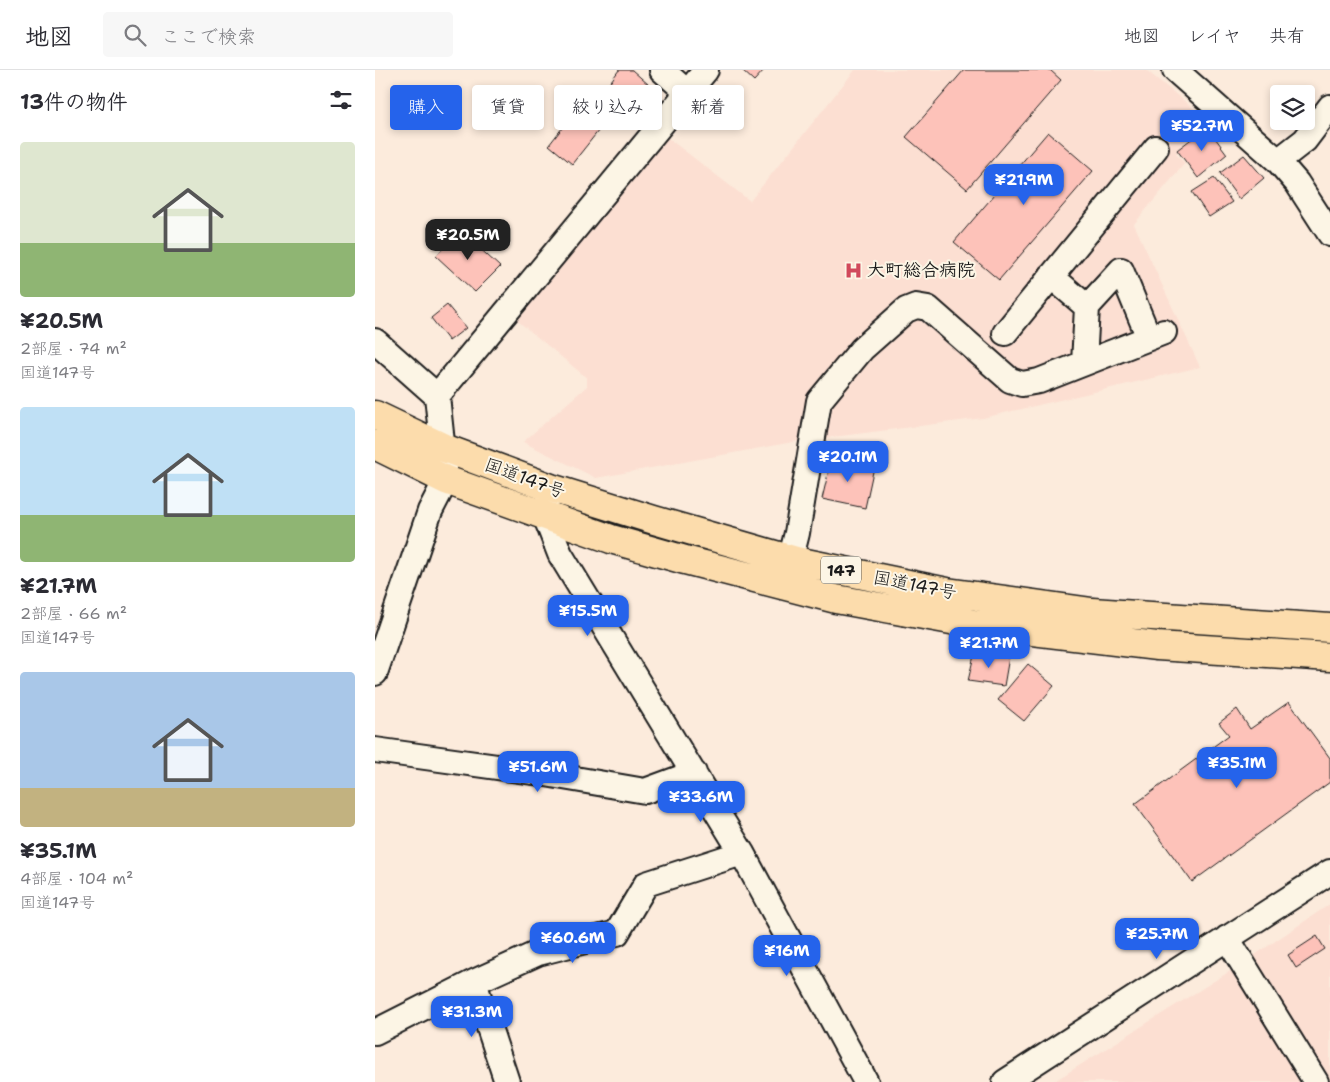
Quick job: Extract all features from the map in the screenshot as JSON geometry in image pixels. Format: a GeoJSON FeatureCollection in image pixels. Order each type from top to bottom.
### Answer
{"type":"FeatureCollection","features":[{"type":"Feature","properties":{"kind":"highway","name":"国道147号"},"geometry":{"type":"LineString","coordinates":[[375,415],[548,501]]}},
{"type":"Feature","properties":{"kind":"highway","name":"国道147号"},"geometry":{"type":"LineString","coordinates":[[375,446],[446,480],[654,520],[787,573],[835,599],[973,624],[1157,646],[1330,657]]}},
{"type":"Feature","properties":{"kind":"highway","name":"国道147号"},"geometry":{"type":"LineString","coordinates":[[787,573],[1092,612],[1330,628]]}},
{"type":"Feature","properties":{"kind":"street"},"geometry":{"type":"LineString","coordinates":[[662,70],[679,85]]}},
{"type":"Feature","properties":{"kind":"street"},"geometry":{"type":"LineString","coordinates":[[693,85],[706,70]]}},
{"type":"Feature","properties":{"kind":"street"},"geometry":{"type":"LineString","coordinates":[[1175,70],[1279,161],[1297,183],[1330,234]]}},
{"type":"Feature","properties":{"kind":"street"},"geometry":{"type":"LineString","coordinates":[[1279,161],[1305,140],[1330,106]]}},
{"type":"Feature","properties":{"kind":"street"},"geometry":{"type":"LineString","coordinates":[[437,396],[672,110]]}},
{"type":"Feature","properties":{"kind":"street"},"geometry":{"type":"LineString","coordinates":[[1005,333],[1156,148]]}},
{"type":"Feature","properties":{"kind":"street"},"geometry":{"type":"LineString","coordinates":[[787,573],[819,401],[862,349],[906,310],[916,306],[928,308],[1010,380],[1022,384],[1039,382],[1156,335],[1121,270],[1087,307],[1084,363]]}},
{"type":"Feature","properties":{"kind":"street"},"geometry":{"type":"LineString","coordinates":[[1051,276],[1087,307]]}},
{"type":"Feature","properties":{"kind":"street"},"geometry":{"type":"LineString","coordinates":[[375,341],[437,396],[446,480],[430,511],[375,673]]}},
{"type":"Feature","properties":{"kind":"street"},"geometry":{"type":"LineString","coordinates":[[548,501],[560,554],[742,853],[866,1082]]}},
{"type":"Feature","properties":{"kind":"street"},"geometry":{"type":"LineString","coordinates":[[375,750],[539,773],[645,791],[694,773]]}},
{"type":"Feature","properties":{"kind":"street"},"geometry":{"type":"LineString","coordinates":[[375,1032],[474,982],[538,953],[617,933],[646,884],[742,853]]}},
{"type":"Feature","properties":{"kind":"street"},"geometry":{"type":"LineString","coordinates":[[1005,1082],[1330,872]]}},
{"type":"Feature","properties":{"kind":"street"},"geometry":{"type":"LineString","coordinates":[[1227,938],[1315,1082]]}},
{"type":"Feature","properties":{"kind":"street"},"geometry":{"type":"LineString","coordinates":[[474,982],[507,1082]]}},
{"type":"Feature","properties":{"kind":"shaded area","name":"大町総合病院"},"geometry":{"type":"Polygon","coordinates":[[[855,70],[1146,70],[1204,117],[1176,154],[1185,163],[1134,224],[1200,367],[983,418],[793,442],[596,478],[523,442],[587,386],[587,378],[513,317],[664,135],[750,201],[855,70]]]}},
{"type":"Feature","properties":{"kind":"shaded area"},"geometry":{"type":"Polygon","coordinates":[[[1330,904],[1330,1082],[1053,1082],[1243,963],[1330,904]]]}},
{"type":"Feature","properties":{"kind":"building"},"geometry":{"type":"Polygon","coordinates":[[[619,70],[632,70],[649,85],[608,85],[619,70]]]}},
{"type":"Feature","properties":{"kind":"building"},"geometry":{"type":"Polygon","coordinates":[[[742,70],[764,70],[754,81],[742,70]]]}},
{"type":"Feature","properties":{"kind":"building"},"geometry":{"type":"Polygon","coordinates":[[[964,70],[1050,70],[1061,80],[967,189],[906,137],[964,70]]]}},
{"type":"Feature","properties":{"kind":"building"},"geometry":{"type":"Polygon","coordinates":[[[1207,127],[1227,154],[1198,178],[1177,150],[1207,127]]]}},
{"type":"Feature","properties":{"kind":"building"},"geometry":{"type":"Polygon","coordinates":[[[561,130],[599,130],[572,164],[549,145],[561,130]]]}},
{"type":"Feature","properties":{"kind":"building"},"geometry":{"type":"Polygon","coordinates":[[[1048,132],[1093,171],[999,280],[954,242],[1048,132]]]}},
{"type":"Feature","properties":{"kind":"building"},"geometry":{"type":"Polygon","coordinates":[[[1244,155],[1264,178],[1239,199],[1220,173],[1244,155]]]}},
{"type":"Feature","properties":{"kind":"building"},"geometry":{"type":"Polygon","coordinates":[[[1214,178],[1232,202],[1209,217],[1192,192],[1214,178]]]}},
{"type":"Feature","properties":{"kind":"building"},"geometry":{"type":"Polygon","coordinates":[[[460,230],[500,267],[475,292],[436,256],[460,230]]]}},
{"type":"Feature","properties":{"kind":"building"},"geometry":{"type":"Polygon","coordinates":[[[447,305],[466,328],[449,341],[431,318],[447,305]]]}},
{"type":"Feature","properties":{"kind":"building"},"geometry":{"type":"Polygon","coordinates":[[[832,457],[874,467],[865,508],[822,499],[832,457]]]}},
{"type":"Feature","properties":{"kind":"building"},"geometry":{"type":"Polygon","coordinates":[[[975,651],[1009,657],[1004,686],[968,681],[975,651]]]}},
{"type":"Feature","properties":{"kind":"building"},"geometry":{"type":"Polygon","coordinates":[[[1028,664],[1054,686],[1024,721],[998,700],[1028,664]]]}},
{"type":"Feature","properties":{"kind":"building"},"geometry":{"type":"Polygon","coordinates":[[[1289,702],[1330,758],[1330,782],[1192,882],[1135,804],[1229,735],[1219,723],[1237,709],[1250,729],[1289,702]]]}},
{"type":"Feature","properties":{"kind":"building"},"geometry":{"type":"Polygon","coordinates":[[[1317,936],[1325,949],[1296,968],[1288,955],[1317,936]]]}},
{"type":"Feature","properties":{"kind":"place","name":"大町総合病院"},"geometry":{"type":"Point","coordinates":[853,270]}}]}
